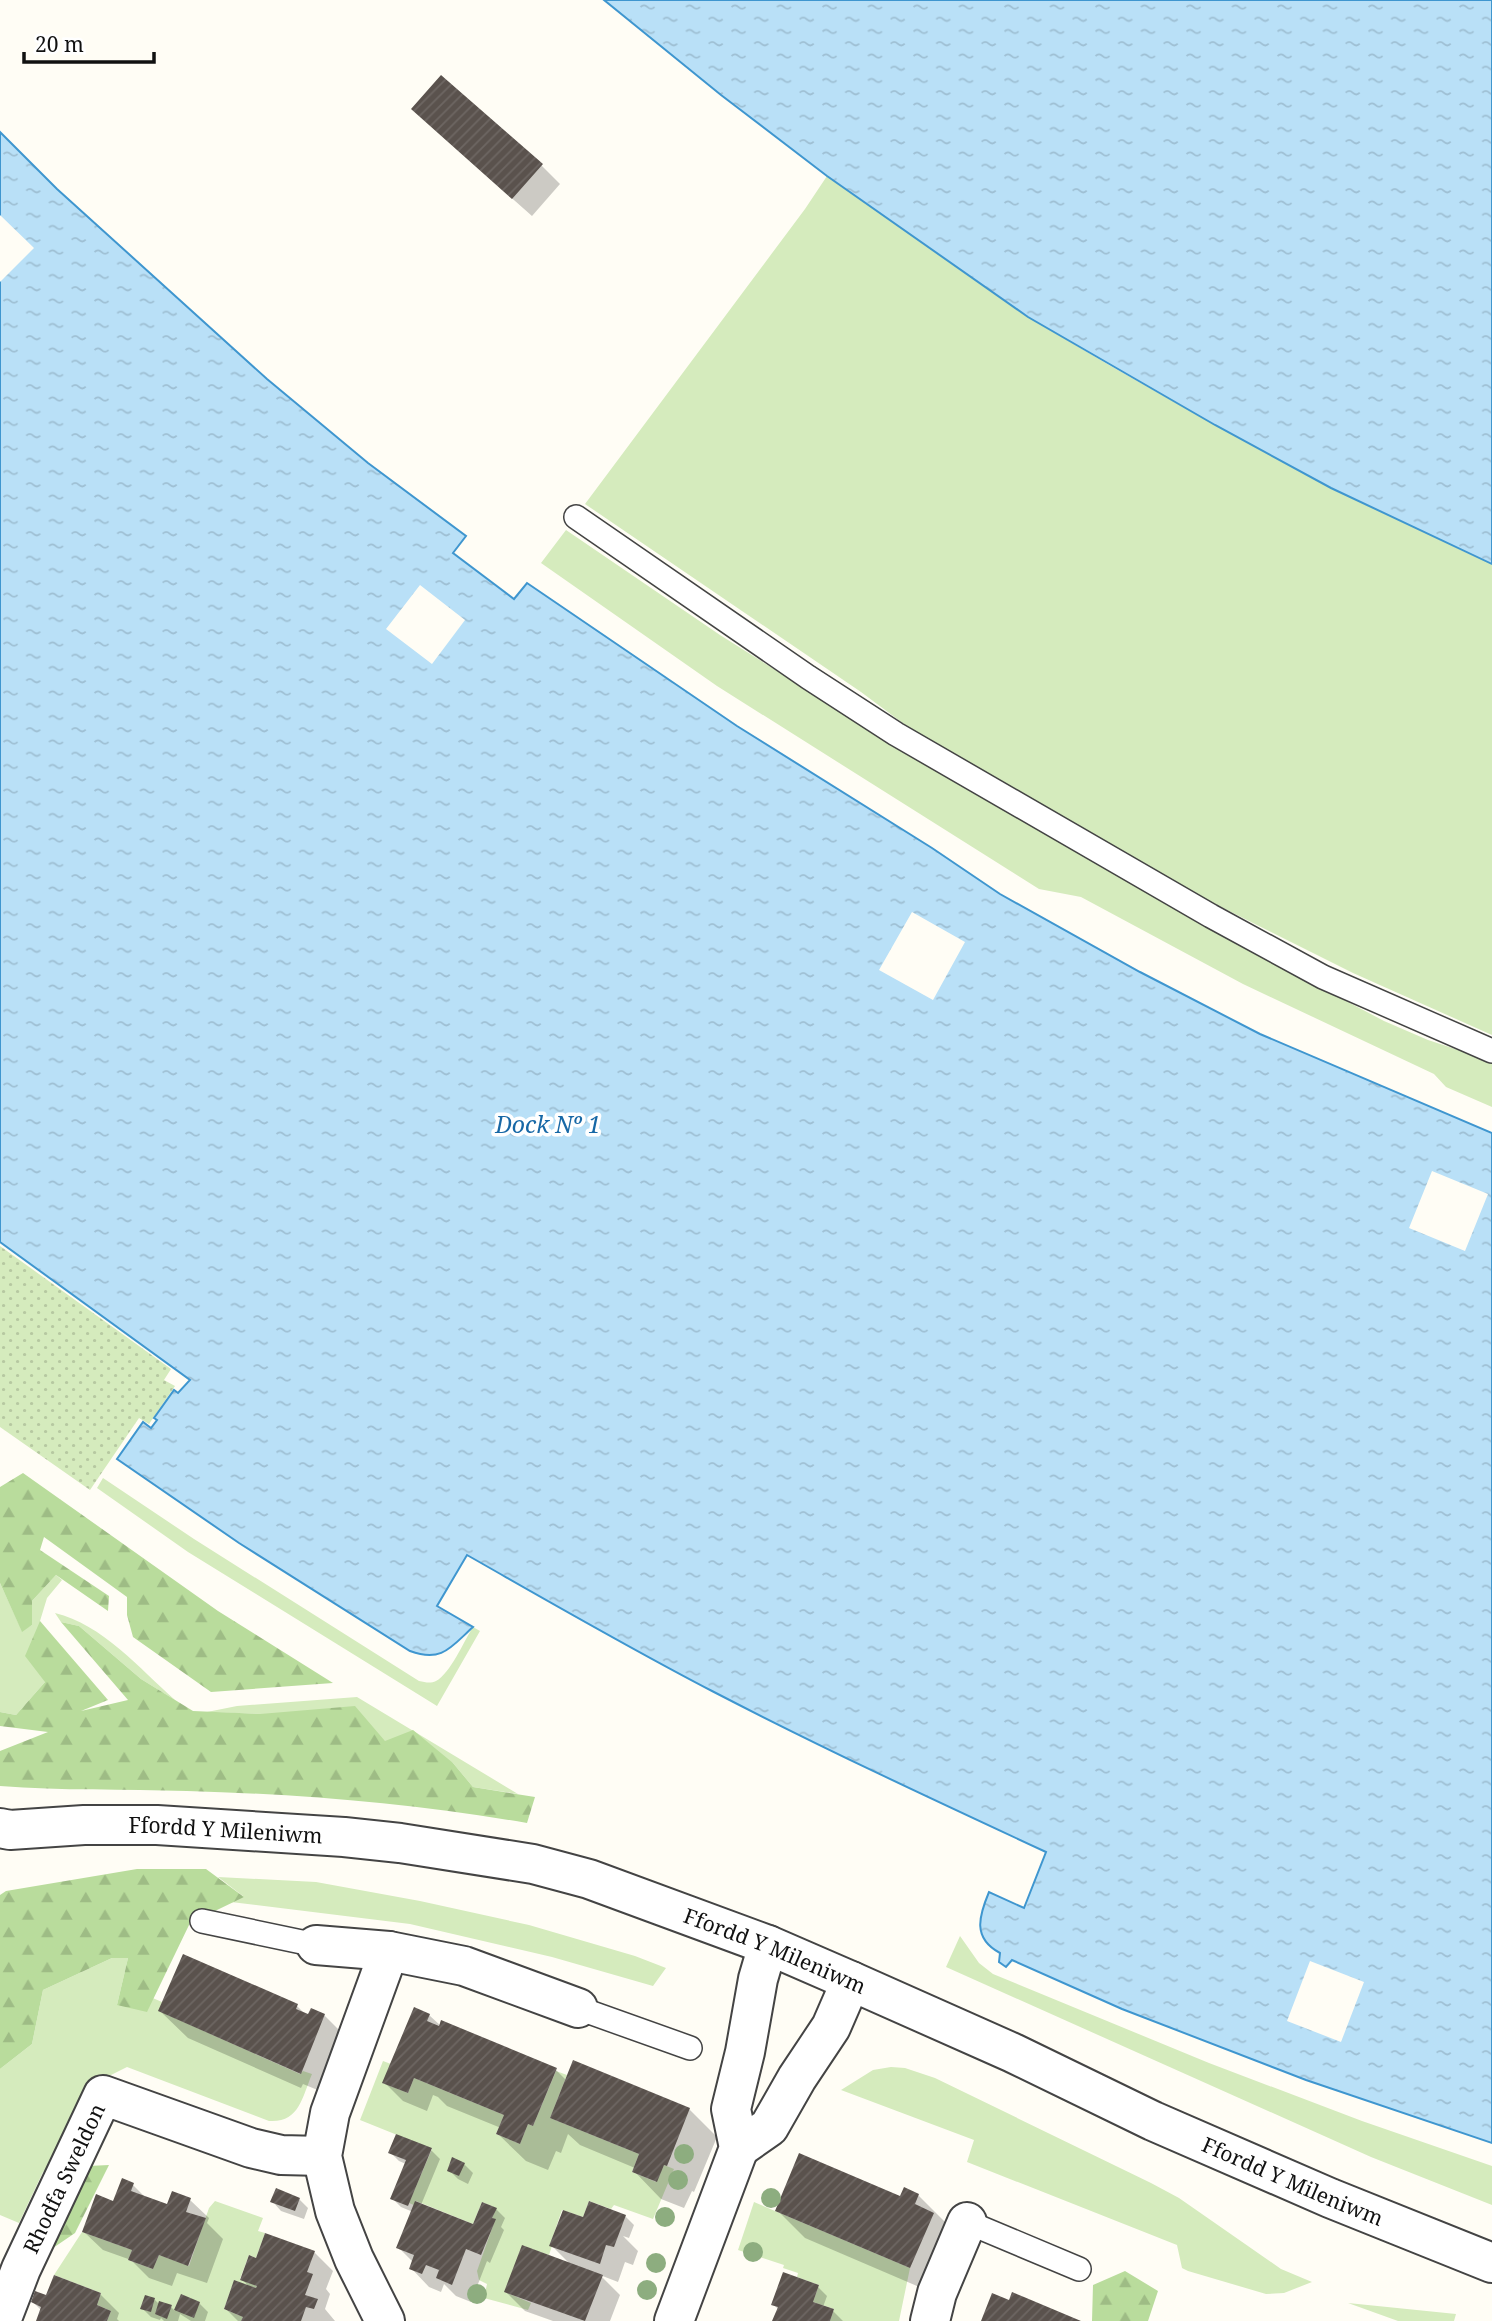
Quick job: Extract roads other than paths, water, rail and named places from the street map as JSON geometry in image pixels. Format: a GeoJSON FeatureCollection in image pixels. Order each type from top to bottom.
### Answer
{"type":"FeatureCollection","features":[{"type":"Feature","properties":{"kind":"street","name":"Ffordd Y Mileniwm"},"geometry":{"type":"LineString","coordinates":[[3,1832],[84,1825],[157,1825],[400,1843],[533,1864],[589,1879],[768,1945],[1013,2053],[1153,2121],[1330,2198],[1492,2263]]}},
{"type":"Feature","properties":{"kind":"street"},"geometry":{"type":"LineString","coordinates":[[316,1945],[389,1951],[464,1966],[578,2008]]}},
{"type":"Feature","properties":{"kind":"street"},"geometry":{"type":"LineString","coordinates":[[674,2321],[738,2148],[732,2109],[758,1979],[768,1945]]}},
{"type":"Feature","properties":{"kind":"street"},"geometry":{"type":"LineString","coordinates":[[385,2321],[354,2259],[335,2211],[322,2156],[330,2113],[389,1951]]}},
{"type":"Feature","properties":{"kind":"street"},"geometry":{"type":"LineString","coordinates":[[738,2148],[769,2127],[831,2027],[851,1981]]}},
{"type":"Feature","properties":{"kind":"street","name":"Rhodfa Sweldon"},"geometry":{"type":"LineString","coordinates":[[1,2321],[21,2269],[103,2095],[251,2148],[281,2155],[322,2156]]}},
{"type":"Feature","properties":{"kind":"street"},"geometry":{"type":"LineString","coordinates":[[930,2321],[937,2293],[967,2222]]}},
{"type":"Feature","properties":{"kind":"lane"},"geometry":{"type":"LineString","coordinates":[[576,517],[808,677],[918,748],[1323,977],[1492,1051]]}},
{"type":"Feature","properties":{"kind":"lane"},"geometry":{"type":"LineString","coordinates":[[202,1921],[316,1945]]}},
{"type":"Feature","properties":{"kind":"lane"},"geometry":{"type":"LineString","coordinates":[[578,2008],[690,2048]]}},
{"type":"Feature","properties":{"kind":"lane"},"geometry":{"type":"LineString","coordinates":[[967,2222],[1079,2269]]}},
{"type":"Feature","properties":{"kind":"water"},"geometry":{"type":"Polygon","coordinates":[[[604,0],[1492,0],[1492,564],[1331,488],[1215,425],[1028,317],[827,176],[604,0]]]}},
{"type":"Feature","properties":{"kind":"water","name":"Dock Nº 1"},"geometry":{"type":"Polygon","coordinates":[[[0,132],[57,189],[267,379],[368,463],[466,536],[453,553],[514,599],[527,583],[737,726],[932,848],[1000,894],[1140,972],[1260,1034],[1492,1133],[1492,2143],[1306,2080],[1122,2009],[1012,1960],[1006,1967],[999,1962],[1000,1953],[985,1941],[982,1933],[980,1926],[985,1901],[989,1892],[1024,1908],[1046,1852],[712,1691],[467,1555],[437,1606],[473,1627],[452,1647],[438,1654],[410,1651],[239,1543],[117,1459],[143,1422],[151,1428],[157,1420],[154,1418],[174,1390],[178,1393],[190,1380],[0,1242],[0,132]]]}}]}
